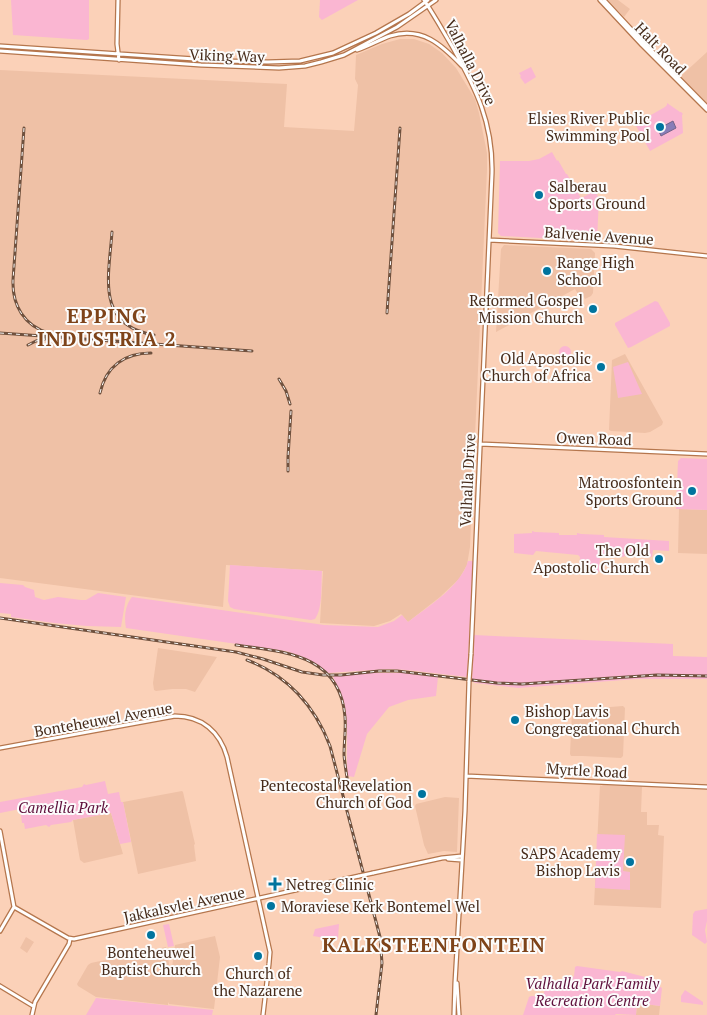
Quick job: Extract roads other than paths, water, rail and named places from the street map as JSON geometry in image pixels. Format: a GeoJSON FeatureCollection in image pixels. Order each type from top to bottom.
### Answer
{"type":"FeatureCollection","features":[{"type":"Feature","properties":{"kind":"street"},"geometry":{"type":"LineString","coordinates":[[117,60],[118,0]]}},
{"type":"Feature","properties":{"kind":"street","name":"Viking Way"},"geometry":{"type":"LineString","coordinates":[[0,51],[117,60],[279,68],[312,64],[344,55],[387,32],[436,0]]}},
{"type":"Feature","properties":{"kind":"street","name":"Halt Road"},"geometry":{"type":"LineString","coordinates":[[602,0],[707,107]]}},
{"type":"Feature","properties":{"kind":"street","name":"Halt Road"},"geometry":{"type":"LineString","coordinates":[[602,0],[642,45],[707,110]]}},
{"type":"Feature","properties":{"kind":"street","name":"Viking Way"},"geometry":{"type":"LineString","coordinates":[[0,46],[225,61],[275,62],[306,60],[333,53],[376,33],[409,14],[426,1]]}},
{"type":"Feature","properties":{"kind":"street","name":"Valhalla Drive"},"geometry":{"type":"LineString","coordinates":[[426,1],[477,93],[489,132],[492,173],[454,1015]]}},
{"type":"Feature","properties":{"kind":"street"},"geometry":{"type":"LineString","coordinates":[[344,55],[395,35],[416,34],[439,44],[468,75]]}},
{"type":"Feature","properties":{"kind":"street","name":"Balvenie Avenue"},"geometry":{"type":"LineString","coordinates":[[489,240],[614,246],[707,256]]}},
{"type":"Feature","properties":{"kind":"street","name":"Owen Road"},"geometry":{"type":"LineString","coordinates":[[480,444],[707,454]]}},
{"type":"Feature","properties":{"kind":"street","name":"Bonteheuwel Avenue"},"geometry":{"type":"LineString","coordinates":[[0,748],[178,716],[202,722],[214,733],[224,749],[270,955],[263,1015]]}},
{"type":"Feature","properties":{"kind":"street","name":"Myrtle Road"},"geometry":{"type":"LineString","coordinates":[[466,776],[707,787]]}},
{"type":"Feature","properties":{"kind":"street"},"geometry":{"type":"LineString","coordinates":[[0,830],[14,907],[0,931]]}},
{"type":"Feature","properties":{"kind":"street","name":"Jakkalsvlei Avenue"},"geometry":{"type":"LineString","coordinates":[[70,939],[442,858],[462,858]]}},
{"type":"Feature","properties":{"kind":"street"},"geometry":{"type":"LineString","coordinates":[[14,907],[70,939],[36,1000],[32,1015]]}},
{"type":"Feature","properties":{"kind":"street","name":"Valhalla Drive"},"geometry":{"type":"LineString","coordinates":[[456,974],[459,1015]]}},
{"type":"Feature","properties":{"kind":"street"},"geometry":{"type":"LineString","coordinates":[[0,986],[33,1006]]}},
{"type":"Feature","properties":{"kind":"street"},"geometry":{"type":"LineString","coordinates":[[26,1001],[36,1000]]}},
{"type":"Feature","properties":{"kind":"railway"},"geometry":{"type":"LineString","coordinates":[[24,128],[13,289],[17,306],[26,320],[40,330],[49,333]]}},
{"type":"Feature","properties":{"kind":"railway"},"geometry":{"type":"LineString","coordinates":[[387,313],[400,128]]}},
{"type":"Feature","properties":{"kind":"railway"},"geometry":{"type":"LineString","coordinates":[[112,232],[108,281],[114,310],[122,321],[135,330],[154,335]]}},
{"type":"Feature","properties":{"kind":"railway"},"geometry":{"type":"LineString","coordinates":[[0,333],[252,351]]}},
{"type":"Feature","properties":{"kind":"railway"},"geometry":{"type":"LineString","coordinates":[[28,345],[45,339]]}},
{"type":"Feature","properties":{"kind":"railway"},"geometry":{"type":"LineString","coordinates":[[100,393],[107,375],[118,363],[133,355],[151,353]]}},
{"type":"Feature","properties":{"kind":"railway"},"geometry":{"type":"LineString","coordinates":[[279,379],[286,391],[290,404]]}},
{"type":"Feature","properties":{"kind":"railway"},"geometry":{"type":"LineString","coordinates":[[288,471],[291,411]]}},
{"type":"Feature","properties":{"kind":"railway"},"geometry":{"type":"LineString","coordinates":[[0,618],[236,652],[302,672],[323,675],[397,671],[497,683],[522,684],[657,675],[707,676]]}},
{"type":"Feature","properties":{"kind":"railway"},"geometry":{"type":"LineString","coordinates":[[236,645],[273,650],[307,660],[321,668],[333,680],[341,696],[345,717],[344,755],[349,789]]}},
{"type":"Feature","properties":{"kind":"railway"},"geometry":{"type":"LineString","coordinates":[[247,660],[275,674],[298,694],[308,705],[324,731],[330,746],[380,937],[382,963],[376,1015]]}},
{"type":"Feature","properties":{"kind":"place","name":"Elsies River Public Swimming Pool"},"geometry":{"type":"Point","coordinates":[660,127]}},
{"type":"Feature","properties":{"kind":"place","name":"Salberau Sports Ground"},"geometry":{"type":"Point","coordinates":[539,195]}},
{"type":"Feature","properties":{"kind":"place","name":"Range High School"},"geometry":{"type":"Point","coordinates":[547,271]}},
{"type":"Feature","properties":{"kind":"place","name":"Reformed Gospel Mission Church"},"geometry":{"type":"Point","coordinates":[593,309]}},
{"type":"Feature","properties":{"kind":"place","name":"Old Apostolic Church of Africa"},"geometry":{"type":"Point","coordinates":[601,367]}},
{"type":"Feature","properties":{"kind":"place","name":"Matroosfontein Sports Ground"},"geometry":{"type":"Point","coordinates":[692,491]}},
{"type":"Feature","properties":{"kind":"place","name":"The Old Apostolic Church"},"geometry":{"type":"Point","coordinates":[659,559]}},
{"type":"Feature","properties":{"kind":"place","name":"Bishop Lavis Congregational Church"},"geometry":{"type":"Point","coordinates":[515,720]}},
{"type":"Feature","properties":{"kind":"place","name":"Pentecostal Revelation Church of God"},"geometry":{"type":"Point","coordinates":[422,794]}},
{"type":"Feature","properties":{"kind":"place","name":"SAPS Academy Bishop Lavis"},"geometry":{"type":"Point","coordinates":[630,862]}},
{"type":"Feature","properties":{"kind":"place","name":"Netreg Clinic"},"geometry":{"type":"Point","coordinates":[275,884]}},
{"type":"Feature","properties":{"kind":"place","name":"Moraviese Kerk Bontemel Wel"},"geometry":{"type":"Point","coordinates":[271,906]}},
{"type":"Feature","properties":{"kind":"place","name":"Bonteheuwel Baptist Church"},"geometry":{"type":"Point","coordinates":[151,935]}},
{"type":"Feature","properties":{"kind":"place","name":"Church of the Nazarene"},"geometry":{"type":"Point","coordinates":[258,956]}},
{"type":"Feature","properties":{"kind":"district","name":"EPPING INDUSTRIA 2"},"geometry":{"type":"Point","coordinates":[107,326]}},
{"type":"Feature","properties":{"kind":"district","name":"KALKSTEENFONTEIN"},"geometry":{"type":"Point","coordinates":[434,944]}},
{"type":"Feature","properties":{"kind":"park label","name":"Camellia Park"},"geometry":{"type":"Point","coordinates":[63,807]}},
{"type":"Feature","properties":{"kind":"park label","name":"Valhalla Park Family Recreation Centre"},"geometry":{"type":"Point","coordinates":[592,992]}}]}
